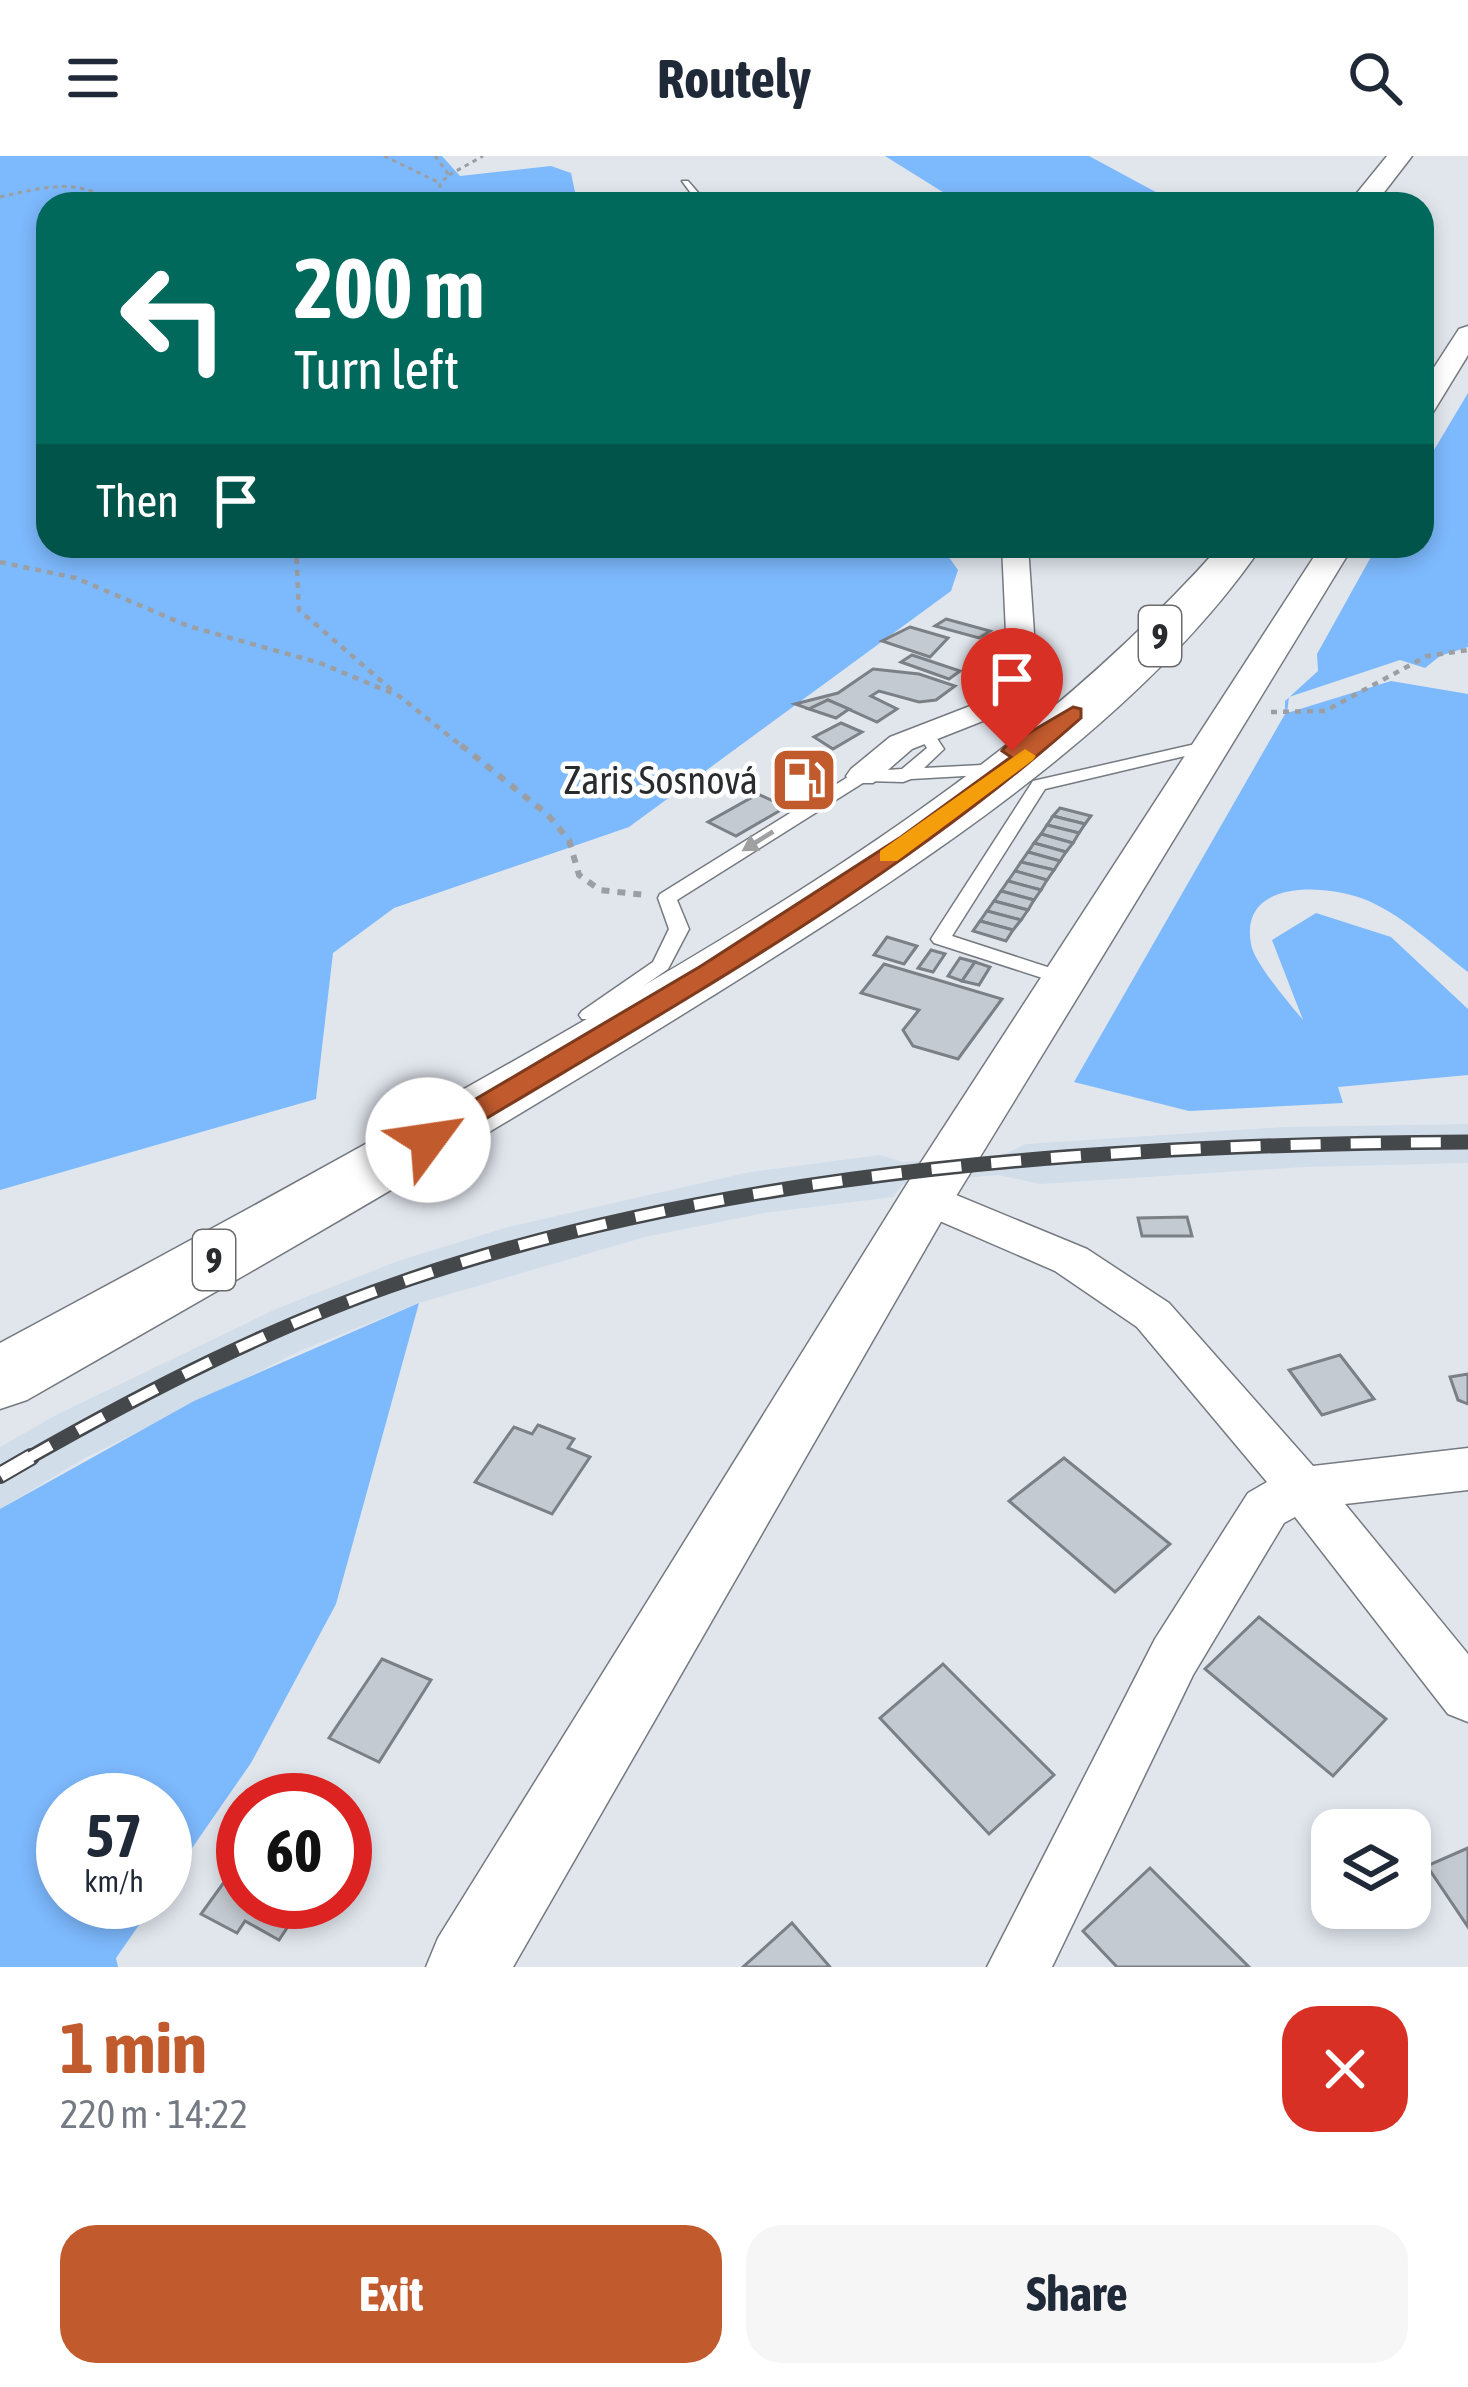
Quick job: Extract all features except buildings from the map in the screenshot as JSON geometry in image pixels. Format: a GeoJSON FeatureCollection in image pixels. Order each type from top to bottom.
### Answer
{"type":"FeatureCollection","features":[{"type":"Feature","properties":{"kind":"main road"},"geometry":{"type":"LineString","coordinates":[[1371,192],[1400,156]]}},
{"type":"Feature","properties":{"kind":"main road","name":"9"},"geometry":{"type":"LineString","coordinates":[[0,1379],[428,1140],[710,971],[940,822],[1000,778],[1142,656],[1231,558]]}},
{"type":"Feature","properties":{"kind":"main road","name":"9"},"geometry":{"type":"LineString","coordinates":[[0,1336],[692,957],[1073,713]]}},
{"type":"Feature","properties":{"kind":"street"},"geometry":{"type":"LineString","coordinates":[[1434,389],[1468,334]]}},
{"type":"Feature","properties":{"kind":"street"},"geometry":{"type":"LineString","coordinates":[[862,776],[901,743],[988,709],[1012,672],[1020,633],[1016,558]]}},
{"type":"Feature","properties":{"kind":"street"},"geometry":{"type":"LineString","coordinates":[[467,1967],[927,1198],[1226,726],[1325,558]]}},
{"type":"Feature","properties":{"kind":"street"},"geometry":{"type":"LineString","coordinates":[[927,1198],[1071,1260],[1153,1315],[1302,1488],[1468,1696]]}},
{"type":"Feature","properties":{"kind":"street"},"geometry":{"type":"LineString","coordinates":[[1018,1967],[1174,1657],[1266,1508],[1302,1488],[1468,1469]]}},
{"type":"Feature","properties":{"kind":"lane"},"geometry":{"type":"LineString","coordinates":[[685,183],[693,192]]}},
{"type":"Feature","properties":{"kind":"lane"},"geometry":{"type":"LineString","coordinates":[[1065,979],[941,939],[1039,785],[1226,726]]}},
{"type":"Feature","properties":{"kind":"lane"},"geometry":{"type":"LineString","coordinates":[[903,777],[936,749],[926,734]]}},
{"type":"Feature","properties":{"kind":"lane"},"geometry":{"type":"LineString","coordinates":[[589,1015],[668,956],[679,928],[667,898],[862,776],[982,770]]}},
{"type":"Feature","properties":{"kind":"path"},"geometry":{"type":"LineString","coordinates":[[384,156],[440,183]]}},
{"type":"Feature","properties":{"kind":"path"},"geometry":{"type":"LineString","coordinates":[[436,156],[448,176]]}},
{"type":"Feature","properties":{"kind":"path"},"geometry":{"type":"LineString","coordinates":[[440,192],[440,183],[448,176],[483,156]]}},
{"type":"Feature","properties":{"kind":"path"},"geometry":{"type":"LineString","coordinates":[[0,197],[81,185],[103,192]]}},
{"type":"Feature","properties":{"kind":"path"},"geometry":{"type":"LineString","coordinates":[[297,558],[299,610],[548,815],[569,840],[578,875],[600,890],[667,898]]}},
{"type":"Feature","properties":{"kind":"path"},"geometry":{"type":"LineString","coordinates":[[0,565],[76,578],[188,626],[320,662],[399,696]]}},
{"type":"Feature","properties":{"kind":"path"},"geometry":{"type":"LineString","coordinates":[[1226,726],[1324,712],[1427,656],[1468,650]]}},
{"type":"Feature","properties":{"kind":"shaded area"},"geometry":{"type":"Polygon","coordinates":[[[0,156],[442,156],[460,176],[551,166],[571,173],[575,192],[36,192],[36,558],[950,558],[958,570],[951,591],[629,827],[394,908],[333,953],[316,1099],[0,1190],[0,156]]]}},
{"type":"Feature","properties":{"kind":"shaded area"},"geometry":{"type":"Polygon","coordinates":[[[885,156],[1089,156],[1156,192],[943,192],[885,156]]]}},
{"type":"Feature","properties":{"kind":"shaded area"},"geometry":{"type":"Polygon","coordinates":[[[1468,393],[1468,647],[1440,656],[1425,668],[1400,660],[1290,697],[1318,671],[1317,654],[1370,558],[1434,558],[1434,450],[1468,393]]]}},
{"type":"Feature","properties":{"kind":"shaded area"},"geometry":{"type":"Polygon","coordinates":[[[1391,681],[1468,694],[1468,972],[1390,912],[1361,898],[1326,890],[1270,898],[1251,923],[1251,944],[1273,983],[1303,1020],[1272,940],[1316,913],[1391,937],[1468,1009],[1468,1075],[1338,1087],[1343,1103],[1189,1111],[1074,1082],[1285,714],[1289,697],[1287,713],[1391,681]]]}},
{"type":"Feature","properties":{"kind":"shaded area"},"geometry":{"type":"Polygon","coordinates":[[[1468,1124],[1468,1163],[1304,1167],[1040,1184],[998,1175],[903,1184],[893,1197],[764,1213],[645,1237],[419,1303],[300,1351],[85,1458],[0,1509],[0,1447],[56,1415],[276,1309],[398,1261],[508,1227],[750,1172],[880,1155],[903,1162],[1002,1155],[1026,1144],[1285,1127],[1468,1124]]]}},
{"type":"Feature","properties":{"kind":"shaded area"},"geometry":{"type":"Polygon","coordinates":[[[419,1303],[336,1604],[251,1763],[244,1773],[216,1773],[216,1813],[192,1848],[192,1773],[36,1773],[36,1929],[136,1929],[116,1958],[118,1967],[0,1967],[0,1509],[194,1401],[419,1303]]]}},
{"type":"Feature","properties":{"kind":"railway"},"geometry":{"type":"LineString","coordinates":[[25,1460],[213,1360],[311,1316],[410,1279],[536,1241],[666,1211],[798,1187],[1068,1157],[1468,1142]]}},
{"type":"Feature","properties":{"kind":"railway"},"geometry":{"type":"LineString","coordinates":[[0,1475],[31,1457]]}},
{"type":"Feature","properties":{"kind":"slow traffic"},"geometry":{"type":"LineString","coordinates":[[889,856],[1025,756]]}},
{"type":"Feature","properties":{"kind":"place","name":"Zaris Sosnová"},"geometry":{"type":"Point","coordinates":[804,780]}},
{"type":"Feature","properties":{"kind":"route"},"geometry":{"type":"LineString","coordinates":[[428,1140],[710,971],[910,842],[1000,778],[1073,713],[1012,751]]}}]}
